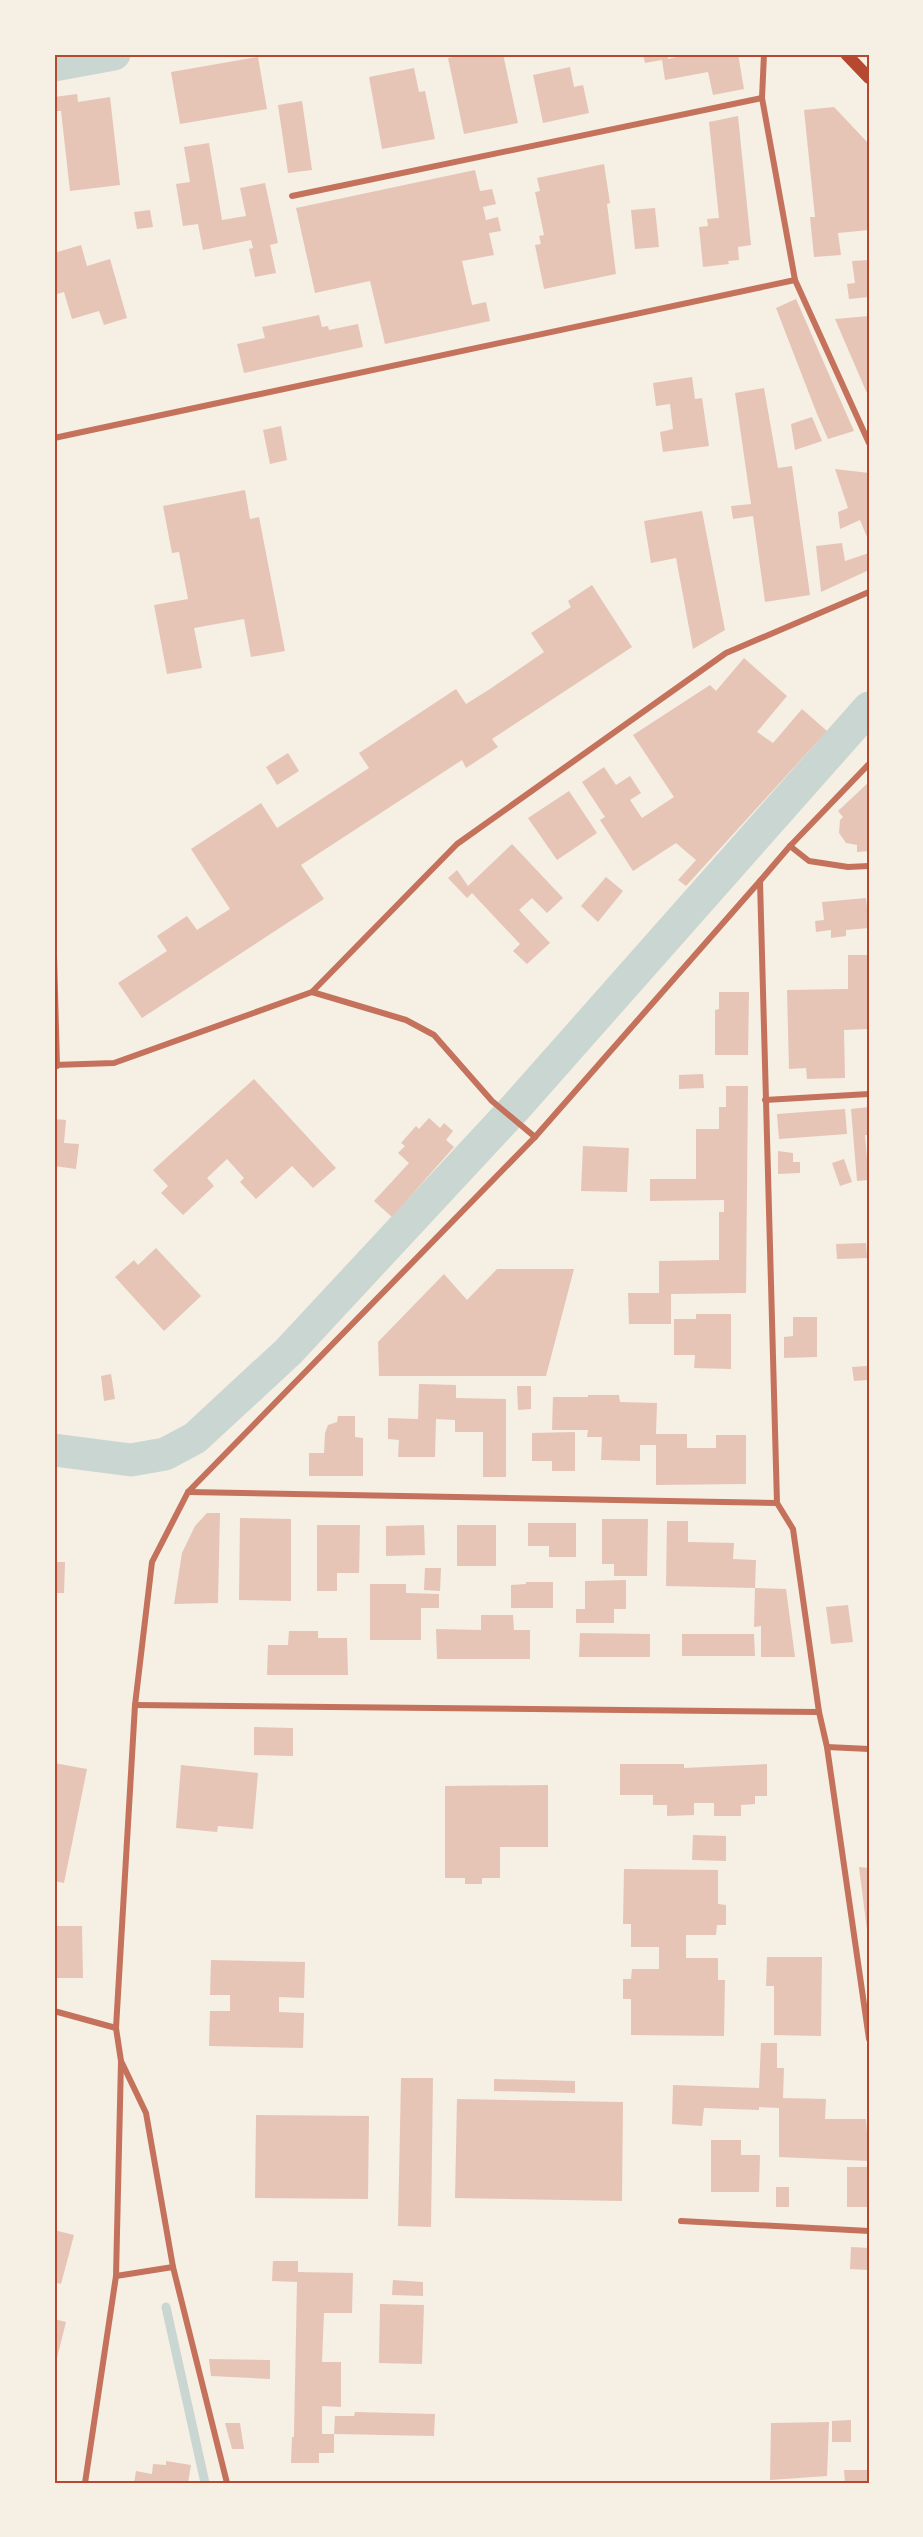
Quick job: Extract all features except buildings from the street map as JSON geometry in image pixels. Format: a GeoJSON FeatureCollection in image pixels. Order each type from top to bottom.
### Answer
{"type":"FeatureCollection","features":[{"type":"Feature","properties":{"kind":"main road"},"geometry":{"type":"LineString","coordinates":[[846,54],[869,78]]}},
{"type":"Feature","properties":{"kind":"street"},"geometry":{"type":"LineString","coordinates":[[764,54],[762,98],[795,280],[869,443]]}},
{"type":"Feature","properties":{"kind":"street"},"geometry":{"type":"LineString","coordinates":[[292,196],[762,98]]}},
{"type":"Feature","properties":{"kind":"street"},"geometry":{"type":"LineString","coordinates":[[54,438],[795,280]]}},
{"type":"Feature","properties":{"kind":"street"},"geometry":{"type":"LineString","coordinates":[[54,954],[55,1066],[114,1063],[312,993],[457,844],[726,653],[869,592]]}},
{"type":"Feature","properties":{"kind":"street"},"geometry":{"type":"LineString","coordinates":[[85,2483],[116,2276],[121,2061],[116,2028],[135,1706],[152,1562],[188,1492],[535,1137],[790,846],[869,764]]}},
{"type":"Feature","properties":{"kind":"street"},"geometry":{"type":"LineString","coordinates":[[790,846],[809,861],[848,867],[869,866]]}},
{"type":"Feature","properties":{"kind":"street"},"geometry":{"type":"LineString","coordinates":[[760,881],[777,1503],[793,1529],[869,2040]]}},
{"type":"Feature","properties":{"kind":"street"},"geometry":{"type":"LineString","coordinates":[[312,993],[406,1020],[434,1035],[492,1101],[535,1137]]}},
{"type":"Feature","properties":{"kind":"street"},"geometry":{"type":"LineString","coordinates":[[765,1100],[869,1094]]}},
{"type":"Feature","properties":{"kind":"street"},"geometry":{"type":"LineString","coordinates":[[188,1492],[777,1503]]}},
{"type":"Feature","properties":{"kind":"street"},"geometry":{"type":"LineString","coordinates":[[135,1706],[819,1712]]}},
{"type":"Feature","properties":{"kind":"street"},"geometry":{"type":"LineString","coordinates":[[827,1747],[869,1749]]}},
{"type":"Feature","properties":{"kind":"street"},"geometry":{"type":"LineString","coordinates":[[54,2011],[116,2028]]}},
{"type":"Feature","properties":{"kind":"street"},"geometry":{"type":"LineString","coordinates":[[121,2061],[146,2113],[173,2267],[226,2483]]}},
{"type":"Feature","properties":{"kind":"street"},"geometry":{"type":"LineString","coordinates":[[681,2221],[869,2231]]}},
{"type":"Feature","properties":{"kind":"street"},"geometry":{"type":"LineString","coordinates":[[116,2276],[173,2267]]}},
{"type":"Feature","properties":{"kind":"waterway"},"geometry":{"type":"LineString","coordinates":[[54,65],[114,54]]}},
{"type":"Feature","properties":{"kind":"waterway"},"geometry":{"type":"LineString","coordinates":[[54,1450],[131,1460],[165,1454],[195,1438],[288,1352],[515,1108],[869,708]]}},
{"type":"Feature","properties":{"kind":"waterway"},"geometry":{"type":"LineString","coordinates":[[166,2307],[205,2483]]}}]}
